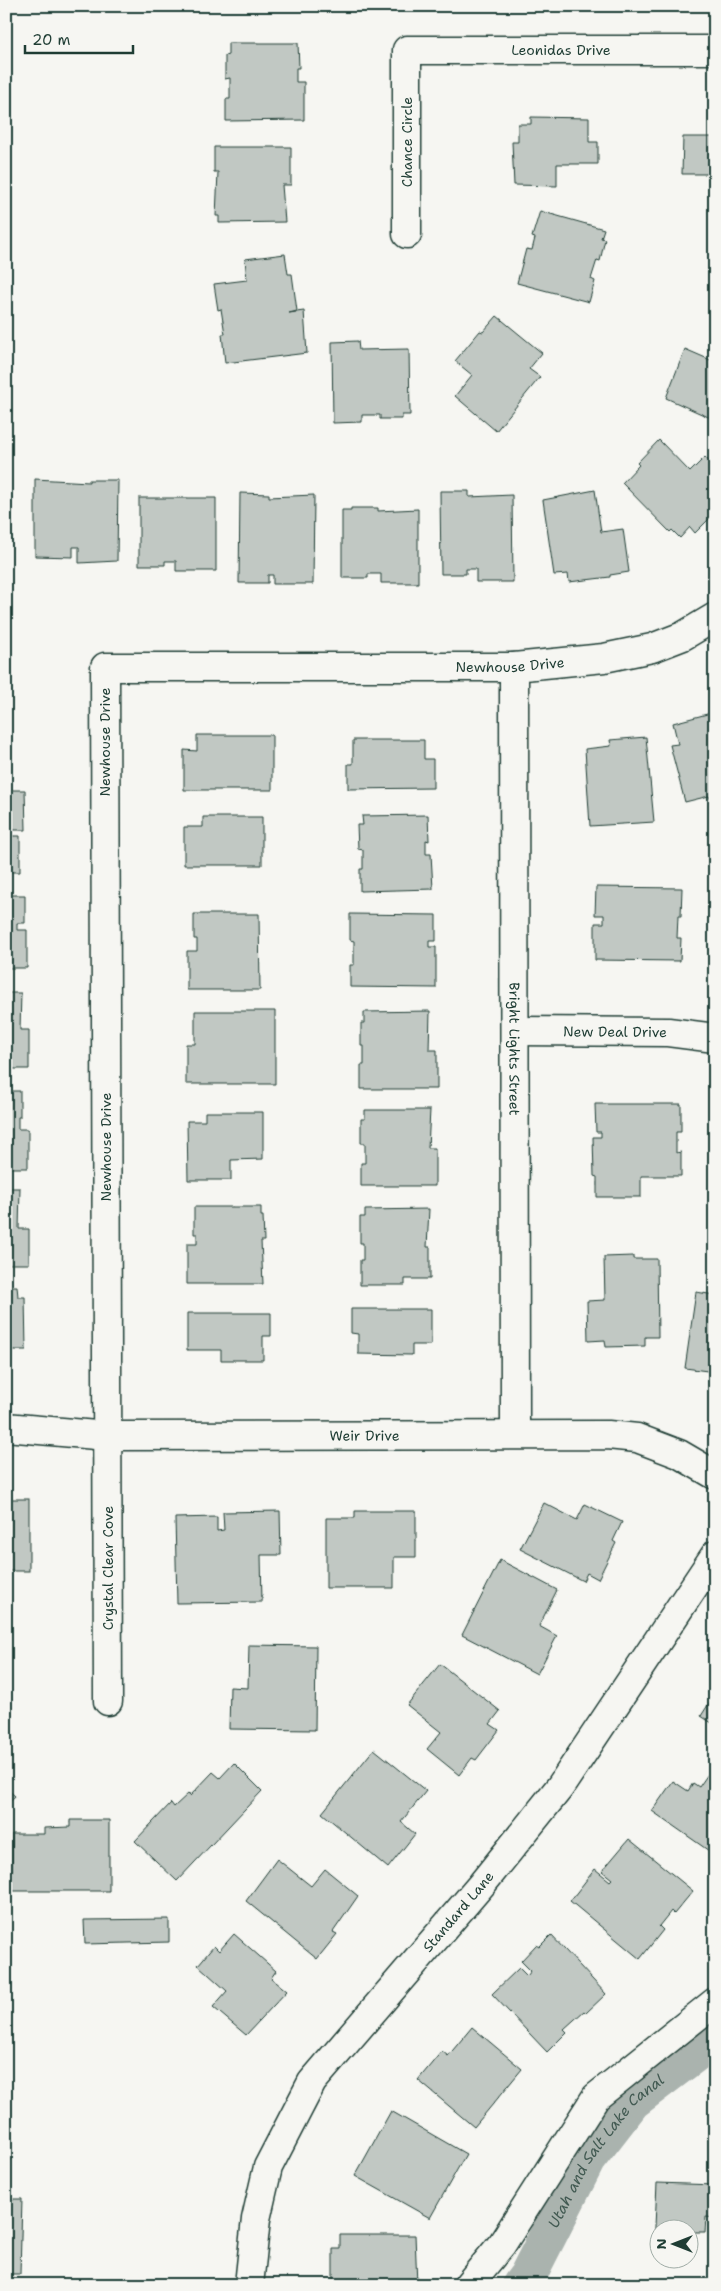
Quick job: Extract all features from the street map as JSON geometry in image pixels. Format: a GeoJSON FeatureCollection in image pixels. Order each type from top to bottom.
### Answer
{"type":"FeatureCollection","features":[{"type":"Feature","properties":{"kind":"street","name":"Leonidas Drive"},"geometry":{"type":"LineString","coordinates":[[406,50],[715,50]]}},
{"type":"Feature","properties":{"kind":"street","name":"Chance Circle"},"geometry":{"type":"LineString","coordinates":[[406,50],[406,234]]}},
{"type":"Feature","properties":{"kind":"street","name":"Newhouse Drive"},"geometry":{"type":"LineString","coordinates":[[107,1436],[105,667],[514,667],[604,658],[652,648],[683,636],[715,617]]}},
{"type":"Feature","properties":{"kind":"street","name":"Bright Lights Street"},"geometry":{"type":"LineString","coordinates":[[514,667],[515,1434]]}},
{"type":"Feature","properties":{"kind":"street","name":"New Deal Drive"},"geometry":{"type":"LineString","coordinates":[[515,1031],[668,1032],[715,1038]]}},
{"type":"Feature","properties":{"kind":"street","name":"Weir Drive"},"geometry":{"type":"LineString","coordinates":[[6,1427],[107,1436],[586,1434],[637,1438],[678,1454],[715,1475]]}},
{"type":"Feature","properties":{"kind":"street","name":"Crystal Clear Cove"},"geometry":{"type":"LineString","coordinates":[[107,1436],[108,1701]]}},
{"type":"Feature","properties":{"kind":"street","name":"Standard Lane"},"geometry":{"type":"LineString","coordinates":[[249,2285],[256,2219],[268,2167],[312,2082],[482,1884],[560,1787],[715,1554]]}},
{"type":"Feature","properties":{"kind":"street"},"geometry":{"type":"LineString","coordinates":[[468,2285],[502,2244],[596,2097],[715,2002]]}},
{"type":"Feature","properties":{"kind":"building"},"geometry":{"type":"Polygon","coordinates":[[[228,43],[298,43],[299,68],[296,68],[296,82],[304,82],[304,120],[226,121],[226,99],[230,99],[230,78],[225,79],[225,56],[228,55],[228,43]]]}},
{"type":"Feature","properties":{"kind":"building"},"geometry":{"type":"Polygon","coordinates":[[[531,117],[589,118],[589,142],[598,142],[598,164],[557,164],[557,186],[514,185],[512,142],[518,142],[518,124],[531,124],[531,117]]]}},
{"type":"Feature","properties":{"kind":"building"},"geometry":{"type":"Polygon","coordinates":[[[683,137],[715,137],[715,184],[714,174],[682,174],[683,137]]]}},
{"type":"Feature","properties":{"kind":"building"},"geometry":{"type":"Polygon","coordinates":[[[214,147],[291,147],[291,185],[282,185],[285,222],[219,223],[219,216],[216,216],[218,172],[214,172],[214,147]]]}},
{"type":"Feature","properties":{"kind":"building"},"geometry":{"type":"Polygon","coordinates":[[[540,211],[604,229],[601,238],[605,239],[600,261],[597,260],[591,279],[595,281],[589,302],[517,283],[526,249],[532,250],[535,238],[532,237],[540,211]]]}},
{"type":"Feature","properties":{"kind":"building"},"geometry":{"type":"Polygon","coordinates":[[[285,254],[288,274],[292,274],[297,311],[289,313],[304,311],[307,353],[225,363],[222,334],[225,334],[221,309],[218,310],[214,284],[247,280],[245,259],[285,254]]]}},
{"type":"Feature","properties":{"kind":"building"},"geometry":{"type":"Polygon","coordinates":[[[497,316],[542,353],[529,369],[540,377],[496,431],[455,396],[472,375],[455,361],[480,331],[483,332],[497,316]]]}},
{"type":"Feature","properties":{"kind":"building"},"geometry":{"type":"Polygon","coordinates":[[[358,341],[359,350],[409,349],[410,415],[402,415],[402,419],[380,419],[380,415],[362,415],[362,422],[333,423],[332,342],[358,341]]]}},
{"type":"Feature","properties":{"kind":"building"},"geometry":{"type":"Polygon","coordinates":[[[685,349],[715,362],[715,420],[666,398],[685,349]]]}},
{"type":"Feature","properties":{"kind":"building"},"geometry":{"type":"Polygon","coordinates":[[[659,440],[690,472],[705,457],[715,467],[715,513],[695,533],[690,527],[680,538],[672,530],[670,532],[622,483],[639,465],[637,463],[659,440]]]}},
{"type":"Feature","properties":{"kind":"building"},"geometry":{"type":"Polygon","coordinates":[[[35,479],[89,482],[89,480],[118,480],[117,561],[79,563],[79,547],[73,547],[73,557],[35,556],[35,479]]]}},
{"type":"Feature","properties":{"kind":"building"},"geometry":{"type":"Polygon","coordinates":[[[595,490],[601,532],[623,529],[629,572],[610,575],[610,577],[569,582],[568,574],[554,575],[543,500],[595,490]]]}},
{"type":"Feature","properties":{"kind":"building"},"geometry":{"type":"Polygon","coordinates":[[[440,491],[469,491],[469,497],[512,495],[513,582],[476,582],[476,569],[466,569],[466,574],[441,574],[440,491]]]}},
{"type":"Feature","properties":{"kind":"building"},"geometry":{"type":"Polygon","coordinates":[[[240,493],[269,494],[269,497],[314,495],[313,584],[273,584],[273,575],[268,575],[268,583],[239,583],[240,493]]]}},
{"type":"Feature","properties":{"kind":"building"},"geometry":{"type":"Polygon","coordinates":[[[139,498],[216,498],[216,571],[176,571],[176,561],[165,561],[165,565],[139,565],[139,498]]]}},
{"type":"Feature","properties":{"kind":"building"},"geometry":{"type":"Polygon","coordinates":[[[351,508],[378,508],[378,511],[418,509],[418,583],[381,583],[381,574],[368,574],[368,578],[342,578],[342,510],[351,510],[351,508]]]}},
{"type":"Feature","properties":{"kind":"building"},"geometry":{"type":"Polygon","coordinates":[[[711,713],[712,719],[715,718],[715,800],[711,801],[709,796],[685,802],[670,745],[678,744],[673,723],[711,713]]]}},
{"type":"Feature","properties":{"kind":"building"},"geometry":{"type":"Polygon","coordinates":[[[197,735],[272,735],[272,790],[184,790],[184,750],[197,751],[197,735]]]}},
{"type":"Feature","properties":{"kind":"building"},"geometry":{"type":"Polygon","coordinates":[[[646,737],[654,822],[590,826],[585,749],[611,746],[610,740],[646,737]]]}},
{"type":"Feature","properties":{"kind":"building"},"geometry":{"type":"Polygon","coordinates":[[[353,740],[424,740],[424,759],[433,759],[433,788],[348,789],[348,764],[353,764],[353,740]]]}},
{"type":"Feature","properties":{"kind":"building"},"geometry":{"type":"Polygon","coordinates":[[[6,790],[25,790],[26,830],[10,830],[10,836],[20,836],[20,872],[6,872],[6,790]]]}},
{"type":"Feature","properties":{"kind":"building"},"geometry":{"type":"Polygon","coordinates":[[[428,815],[429,841],[426,840],[426,854],[431,854],[433,889],[360,891],[360,869],[363,869],[363,850],[358,849],[357,825],[363,825],[362,816],[428,815]]]}},
{"type":"Feature","properties":{"kind":"building"},"geometry":{"type":"Polygon","coordinates":[[[203,817],[262,817],[262,865],[184,865],[184,827],[203,827],[203,817]]]}},
{"type":"Feature","properties":{"kind":"building"},"geometry":{"type":"Polygon","coordinates":[[[596,887],[682,888],[681,916],[678,916],[677,938],[681,938],[680,961],[595,960],[595,923],[604,923],[604,915],[595,915],[596,887]]]}},
{"type":"Feature","properties":{"kind":"building"},"geometry":{"type":"Polygon","coordinates":[[[6,895],[25,895],[25,923],[17,923],[17,930],[27,930],[27,968],[6,968],[6,895]]]}},
{"type":"Feature","properties":{"kind":"building"},"geometry":{"type":"Polygon","coordinates":[[[194,914],[259,914],[260,990],[187,990],[187,951],[197,951],[197,939],[194,939],[194,914]]]}},
{"type":"Feature","properties":{"kind":"building"},"geometry":{"type":"Polygon","coordinates":[[[350,914],[436,915],[436,941],[429,941],[429,947],[436,947],[436,988],[350,987],[350,965],[354,965],[354,941],[350,940],[350,914]]]}},
{"type":"Feature","properties":{"kind":"building"},"geometry":{"type":"Polygon","coordinates":[[[6,993],[21,993],[20,1030],[29,1030],[29,1069],[6,1069],[6,993]]]}},
{"type":"Feature","properties":{"kind":"building"},"geometry":{"type":"Polygon","coordinates":[[[195,1011],[275,1011],[275,1084],[186,1084],[186,1044],[195,1044],[195,1011]]]}},
{"type":"Feature","properties":{"kind":"building"},"geometry":{"type":"Polygon","coordinates":[[[430,1011],[429,1050],[437,1050],[437,1089],[361,1089],[361,1065],[364,1065],[364,1046],[361,1046],[361,1023],[364,1023],[364,1012],[430,1011]]]}},
{"type":"Feature","properties":{"kind":"building"},"geometry":{"type":"Polygon","coordinates":[[[6,1091],[20,1091],[18,1129],[28,1129],[28,1168],[6,1168],[6,1091]]]}},
{"type":"Feature","properties":{"kind":"building"},"geometry":{"type":"Polygon","coordinates":[[[595,1104],[681,1104],[681,1132],[676,1132],[676,1153],[681,1152],[681,1176],[641,1176],[641,1197],[597,1197],[597,1177],[594,1176],[593,1137],[601,1137],[601,1132],[596,1132],[595,1104]]]}},
{"type":"Feature","properties":{"kind":"building"},"geometry":{"type":"Polygon","coordinates":[[[365,1110],[430,1110],[428,1148],[435,1148],[435,1186],[361,1186],[361,1163],[365,1163],[365,1143],[361,1143],[361,1119],[365,1119],[365,1110]]]}},
{"type":"Feature","properties":{"kind":"building"},"geometry":{"type":"Polygon","coordinates":[[[205,1112],[263,1112],[263,1159],[231,1160],[231,1180],[188,1180],[187,1121],[205,1121],[205,1112]]]}},
{"type":"Feature","properties":{"kind":"building"},"geometry":{"type":"Polygon","coordinates":[[[6,1188],[20,1188],[19,1229],[29,1229],[29,1264],[6,1264],[6,1188]]]}},
{"type":"Feature","properties":{"kind":"building"},"geometry":{"type":"Polygon","coordinates":[[[194,1207],[261,1207],[264,1241],[261,1241],[263,1284],[187,1284],[187,1244],[197,1244],[197,1234],[194,1234],[194,1207]]]}},
{"type":"Feature","properties":{"kind":"building"},"geometry":{"type":"Polygon","coordinates":[[[429,1209],[427,1247],[430,1247],[430,1279],[405,1279],[405,1285],[360,1285],[360,1260],[363,1260],[363,1243],[360,1243],[360,1217],[365,1217],[365,1210],[429,1209]]]}},
{"type":"Feature","properties":{"kind":"building"},"geometry":{"type":"Polygon","coordinates":[[[633,1256],[633,1259],[657,1259],[658,1337],[645,1337],[645,1346],[606,1347],[605,1340],[588,1341],[587,1301],[605,1300],[604,1257],[633,1256]]]}},
{"type":"Feature","properties":{"kind":"building"},"geometry":{"type":"Polygon","coordinates":[[[6,1286],[17,1286],[18,1297],[25,1297],[26,1350],[6,1350],[6,1286]]]}},
{"type":"Feature","properties":{"kind":"building"},"geometry":{"type":"Polygon","coordinates":[[[696,1292],[715,1295],[715,1372],[685,1368],[696,1292]]]}},
{"type":"Feature","properties":{"kind":"building"},"geometry":{"type":"Polygon","coordinates":[[[351,1309],[431,1309],[431,1345],[412,1345],[412,1355],[358,1354],[358,1334],[351,1333],[351,1309]]]}},
{"type":"Feature","properties":{"kind":"building"},"geometry":{"type":"Polygon","coordinates":[[[187,1313],[271,1313],[271,1336],[263,1336],[263,1360],[221,1360],[221,1350],[187,1350],[187,1313]]]}},
{"type":"Feature","properties":{"kind":"building"},"geometry":{"type":"Polygon","coordinates":[[[6,1499],[29,1499],[29,1571],[6,1571],[6,1499]]]}},
{"type":"Feature","properties":{"kind":"building"},"geometry":{"type":"Polygon","coordinates":[[[544,1503],[577,1520],[585,1504],[622,1522],[613,1541],[616,1543],[598,1579],[587,1573],[583,1581],[520,1549],[544,1503]]]}},
{"type":"Feature","properties":{"kind":"building"},"geometry":{"type":"Polygon","coordinates":[[[280,1511],[281,1555],[261,1555],[262,1602],[177,1603],[175,1518],[217,1517],[217,1531],[224,1530],[223,1512],[280,1511]]]}},
{"type":"Feature","properties":{"kind":"building"},"geometry":{"type":"Polygon","coordinates":[[[355,1511],[416,1511],[416,1557],[394,1557],[394,1588],[326,1588],[326,1518],[355,1518],[355,1511]]]}},
{"type":"Feature","properties":{"kind":"building"},"geometry":{"type":"Polygon","coordinates":[[[500,1560],[557,1590],[539,1626],[557,1636],[537,1674],[462,1635],[500,1560]]]}},
{"type":"Feature","properties":{"kind":"building"},"geometry":{"type":"Polygon","coordinates":[[[6,1597],[10,1597],[10,1639],[6,1639],[6,1597]]]}},
{"type":"Feature","properties":{"kind":"building"},"geometry":{"type":"Polygon","coordinates":[[[249,1645],[316,1646],[315,1730],[229,1729],[230,1687],[248,1688],[249,1645]]]}},
{"type":"Feature","properties":{"kind":"building"},"geometry":{"type":"Polygon","coordinates":[[[440,1664],[500,1711],[490,1724],[499,1730],[476,1760],[472,1758],[459,1775],[427,1749],[441,1732],[407,1705],[440,1664]]]}},
{"type":"Feature","properties":{"kind":"building"},"geometry":{"type":"Polygon","coordinates":[[[715,1694],[715,1725],[701,1716],[715,1694]]]}},
{"type":"Feature","properties":{"kind":"building"},"geometry":{"type":"Polygon","coordinates":[[[374,1749],[426,1791],[401,1822],[415,1834],[388,1868],[322,1813],[374,1749]]]}},
{"type":"Feature","properties":{"kind":"building"},"geometry":{"type":"Polygon","coordinates":[[[234,1763],[262,1791],[177,1881],[135,1841],[171,1803],[174,1807],[189,1793],[190,1796],[213,1772],[220,1778],[234,1763]]]}},
{"type":"Feature","properties":{"kind":"building"},"geometry":{"type":"Polygon","coordinates":[[[708,1774],[715,1779],[715,1849],[712,1853],[652,1811],[673,1781],[688,1791],[693,1783],[699,1787],[708,1774]]]}},
{"type":"Feature","properties":{"kind":"building"},"geometry":{"type":"Polygon","coordinates":[[[6,1788],[15,1796],[6,1806],[6,1788]]]}},
{"type":"Feature","properties":{"kind":"building"},"geometry":{"type":"Polygon","coordinates":[[[70,1820],[109,1820],[109,1891],[12,1891],[12,1834],[44,1834],[44,1828],[70,1827],[70,1820]]]}},
{"type":"Feature","properties":{"kind":"building"},"geometry":{"type":"Polygon","coordinates":[[[629,1839],[693,1891],[674,1914],[671,1911],[659,1926],[663,1930],[640,1959],[570,1901],[595,1869],[610,1881],[612,1879],[602,1871],[629,1839]]]}},
{"type":"Feature","properties":{"kind":"building"},"geometry":{"type":"Polygon","coordinates":[[[277,1859],[311,1886],[325,1869],[358,1896],[333,1932],[337,1934],[317,1959],[246,1901],[277,1859]]]}},
{"type":"Feature","properties":{"kind":"building"},"geometry":{"type":"Polygon","coordinates":[[[169,1919],[169,1942],[85,1944],[84,1920],[169,1919]]]}},
{"type":"Feature","properties":{"kind":"building"},"geometry":{"type":"Polygon","coordinates":[[[234,1934],[276,1971],[271,1978],[287,1991],[246,2035],[213,2007],[227,1991],[198,1965],[214,1946],[219,1951],[234,1934]]]}},
{"type":"Feature","properties":{"kind":"building"},"geometry":{"type":"Polygon","coordinates":[[[551,1935],[606,1994],[586,2013],[584,2011],[564,2029],[567,2032],[547,2052],[492,1994],[519,1968],[527,1976],[531,1971],[521,1961],[536,1945],[539,1947],[551,1935]]]}},
{"type":"Feature","properties":{"kind":"building"},"geometry":{"type":"Polygon","coordinates":[[[472,2027],[522,2069],[474,2127],[418,2080],[442,2051],[448,2056],[472,2027]]]}},
{"type":"Feature","properties":{"kind":"building"},"geometry":{"type":"Polygon","coordinates":[[[391,2111],[466,2154],[430,2218],[355,2176],[391,2111]]]}},
{"type":"Feature","properties":{"kind":"building"},"geometry":{"type":"Polygon","coordinates":[[[657,2183],[715,2185],[715,2218],[706,2217],[705,2232],[698,2232],[698,2218],[655,2218],[657,2183]]]}},
{"type":"Feature","properties":{"kind":"building"},"geometry":{"type":"Polygon","coordinates":[[[6,2199],[22,2199],[20,2274],[6,2274],[6,2199]]]}},
{"type":"Feature","properties":{"kind":"building"},"geometry":{"type":"Polygon","coordinates":[[[340,2235],[415,2235],[417,2285],[333,2285],[333,2249],[340,2249],[340,2235]]]}},
{"type":"Feature","properties":{"kind":"waterway","name":"Utah and Salt Lake Canal"},"geometry":{"type":"LineString","coordinates":[[521,2285],[527,2277],[587,2159],[632,2101],[715,2038]]}}]}
